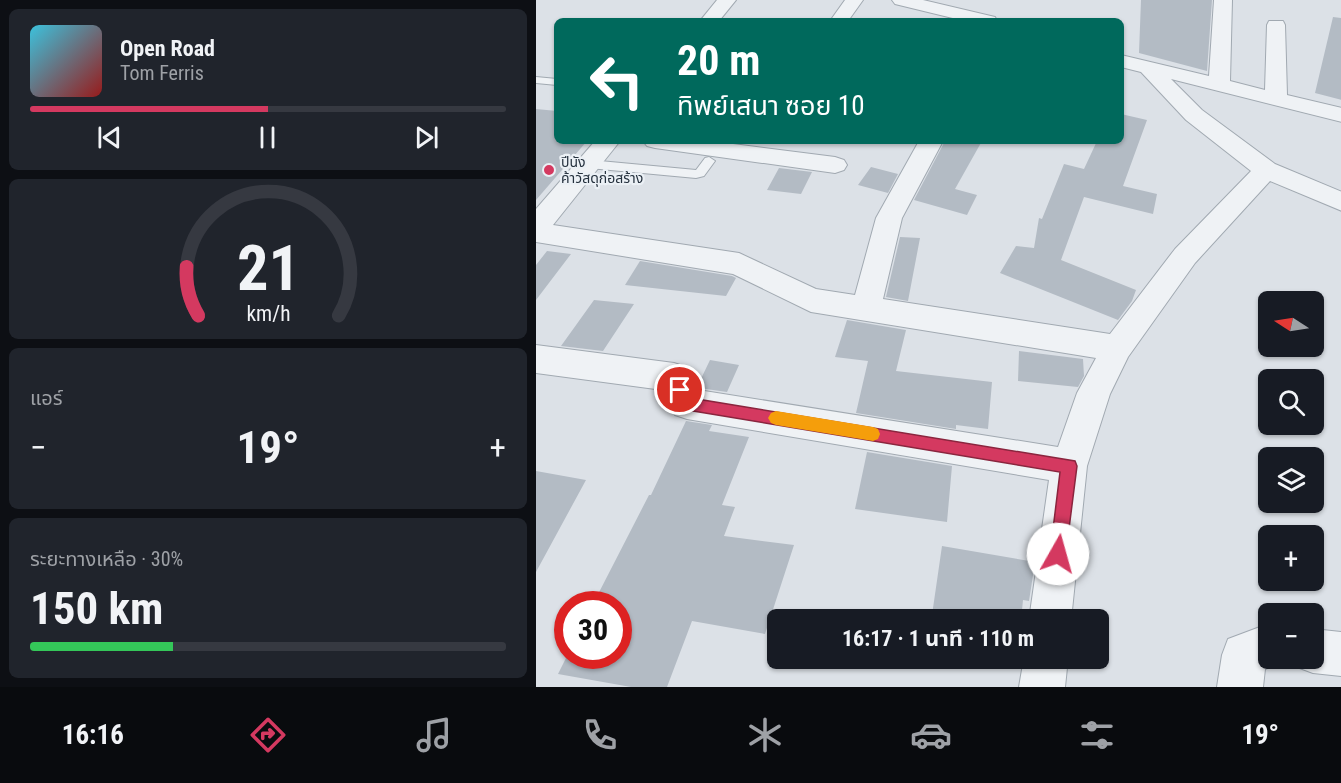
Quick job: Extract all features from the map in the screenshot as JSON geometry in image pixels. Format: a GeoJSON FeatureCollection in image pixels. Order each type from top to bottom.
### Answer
{"type":"FeatureCollection","features":[{"type":"Feature","properties":{"kind":"street"},"geometry":{"type":"LineString","coordinates":[[712,18],[727,0]]}},
{"type":"Feature","properties":{"kind":"street"},"geometry":{"type":"LineString","coordinates":[[841,18],[854,0]]}},
{"type":"Feature","properties":{"kind":"street"},"geometry":{"type":"LineString","coordinates":[[901,0],[960,6],[982,18]]}},
{"type":"Feature","properties":{"kind":"street"},"geometry":{"type":"LineString","coordinates":[[1219,86],[1223,0]]}},
{"type":"Feature","properties":{"kind":"street"},"geometry":{"type":"LineString","coordinates":[[1276,25],[1276,100]]}},
{"type":"Feature","properties":{"kind":"street"},"geometry":{"type":"LineString","coordinates":[[1124,62],[1342,115]]}},
{"type":"Feature","properties":{"kind":"street"},"geometry":{"type":"LineString","coordinates":[[1149,69],[1194,115],[1266,170],[1342,202]]}},
{"type":"Feature","properties":{"kind":"street"},"geometry":{"type":"LineString","coordinates":[[536,226],[606,144]]}},
{"type":"Feature","properties":{"kind":"street"},"geometry":{"type":"LineString","coordinates":[[678,144],[835,165]]}},
{"type":"Feature","properties":{"kind":"street"},"geometry":{"type":"LineString","coordinates":[[866,309],[889,218],[929,144]]}},
{"type":"Feature","properties":{"kind":"street"},"geometry":{"type":"LineString","coordinates":[[1051,609],[1069,466],[1094,393],[1117,348],[1185,256],[1266,170]]}},
{"type":"Feature","properties":{"kind":"street"},"geometry":{"type":"LineString","coordinates":[[536,232],[739,264],[811,300],[1117,348]]}},
{"type":"Feature","properties":{"kind":"street"},"geometry":{"type":"LineString","coordinates":[[536,359],[674,377],[687,404],[1069,466]]}},
{"type":"Feature","properties":{"kind":"street"},"geometry":{"type":"LineString","coordinates":[[1240,687],[1244,655],[1258,650]]}},
{"type":"Feature","properties":{"kind":"street"},"geometry":{"type":"LineString","coordinates":[[1324,652],[1342,654]]}},
{"type":"Feature","properties":{"kind":"street"},"geometry":{"type":"LineString","coordinates":[[1042,687],[1044,669]]}},
{"type":"Feature","properties":{"kind":"lane"},"geometry":{"type":"LineString","coordinates":[[536,80],[554,82]]}},
{"type":"Feature","properties":{"kind":"lane"},"geometry":{"type":"LineString","coordinates":[[589,164],[696,174],[700,173],[709,161]]}},
{"type":"Feature","properties":{"kind":"building"},"geometry":{"type":"Polygon","coordinates":[[[1141,0],[1212,0],[1207,71],[1139,53],[1141,0]]]}},
{"type":"Feature","properties":{"kind":"building"},"geometry":{"type":"Polygon","coordinates":[[[1333,17],[1342,18],[1342,100],[1315,93],[1333,17]]]}},
{"type":"Feature","properties":{"kind":"building","name":"ปีนัง ค้าวัสดุก่อสร้าง"},"geometry":{"type":"Polygon","coordinates":[[[536,109],[554,111],[554,144],[584,144],[536,200],[536,109]]]}},
{"type":"Feature","properties":{"kind":"building"},"geometry":{"type":"Polygon","coordinates":[[[1124,115],[1147,120],[1123,186],[1157,194],[1153,214],[1084,197],[1061,260],[1136,290],[1132,301],[1118,320],[1000,273],[1016,246],[1034,248],[1039,218],[1042,219],[1064,164],[1084,169],[1096,144],[1124,144],[1124,115]]]}},
{"type":"Feature","properties":{"kind":"building"},"geometry":{"type":"Polygon","coordinates":[[[943,144],[980,144],[955,189],[977,195],[967,215],[914,200],[943,144]]]}},
{"type":"Feature","properties":{"kind":"building"},"geometry":{"type":"Polygon","coordinates":[[[871,167],[898,174],[888,193],[858,185],[871,167]]]}},
{"type":"Feature","properties":{"kind":"building"},"geometry":{"type":"Polygon","coordinates":[[[779,168],[812,172],[801,194],[767,190],[779,168]]]}},
{"type":"Feature","properties":{"kind":"building"},"geometry":{"type":"Polygon","coordinates":[[[900,237],[920,238],[908,301],[886,297],[900,237]]]}},
{"type":"Feature","properties":{"kind":"building"},"geometry":{"type":"Polygon","coordinates":[[[547,251],[571,254],[536,300],[536,265],[547,251]]]}},
{"type":"Feature","properties":{"kind":"building"},"geometry":{"type":"Polygon","coordinates":[[[640,261],[736,278],[726,296],[625,285],[640,261]]]}},
{"type":"Feature","properties":{"kind":"building"},"geometry":{"type":"Polygon","coordinates":[[[594,300],[634,304],[603,351],[561,346],[594,300]]]}},
{"type":"Feature","properties":{"kind":"building"},"geometry":{"type":"Polygon","coordinates":[[[847,320],[906,330],[896,371],[992,382],[988,429],[956,425],[956,429],[856,413],[868,361],[835,357],[847,320]]]}},
{"type":"Feature","properties":{"kind":"building"},"geometry":{"type":"Polygon","coordinates":[[[1019,351],[1083,359],[1084,376],[1078,387],[1018,381],[1019,351]]]}},
{"type":"Feature","properties":{"kind":"building"},"geometry":{"type":"Polygon","coordinates":[[[710,360],[739,365],[727,392],[699,388],[698,385],[710,360]]]}},
{"type":"Feature","properties":{"kind":"building"},"geometry":{"type":"Polygon","coordinates":[[[686,421],[712,425],[709,431],[749,437],[722,505],[735,507],[724,536],[794,545],[773,609],[767,609],[765,634],[692,621],[667,687],[631,687],[558,674],[560,669],[632,669],[632,591],[600,591],[651,495],[686,421]]]}},
{"type":"Feature","properties":{"kind":"building"},"geometry":{"type":"Polygon","coordinates":[[[867,452],[952,466],[947,522],[855,509],[867,452]]]}},
{"type":"Feature","properties":{"kind":"building"},"geometry":{"type":"Polygon","coordinates":[[[536,471],[586,480],[536,572],[536,471]]]}},
{"type":"Feature","properties":{"kind":"building"},"geometry":{"type":"Polygon","coordinates":[[[942,546],[1035,562],[1029,601],[1023,600],[1022,609],[933,609],[942,546]]]}},
{"type":"Feature","properties":{"kind":"slow traffic"},"geometry":{"type":"LineString","coordinates":[[776,418],[873,434]]}},
{"type":"Feature","properties":{"kind":"place","name":"ปีนัง ค้าวัสดุก่อสร้าง"},"geometry":{"type":"Point","coordinates":[549,170]}},
{"type":"Feature","properties":{"kind":"route"},"geometry":{"type":"LineString","coordinates":[[680,390],[687,404],[1069,466],[1058,554]]}}]}
